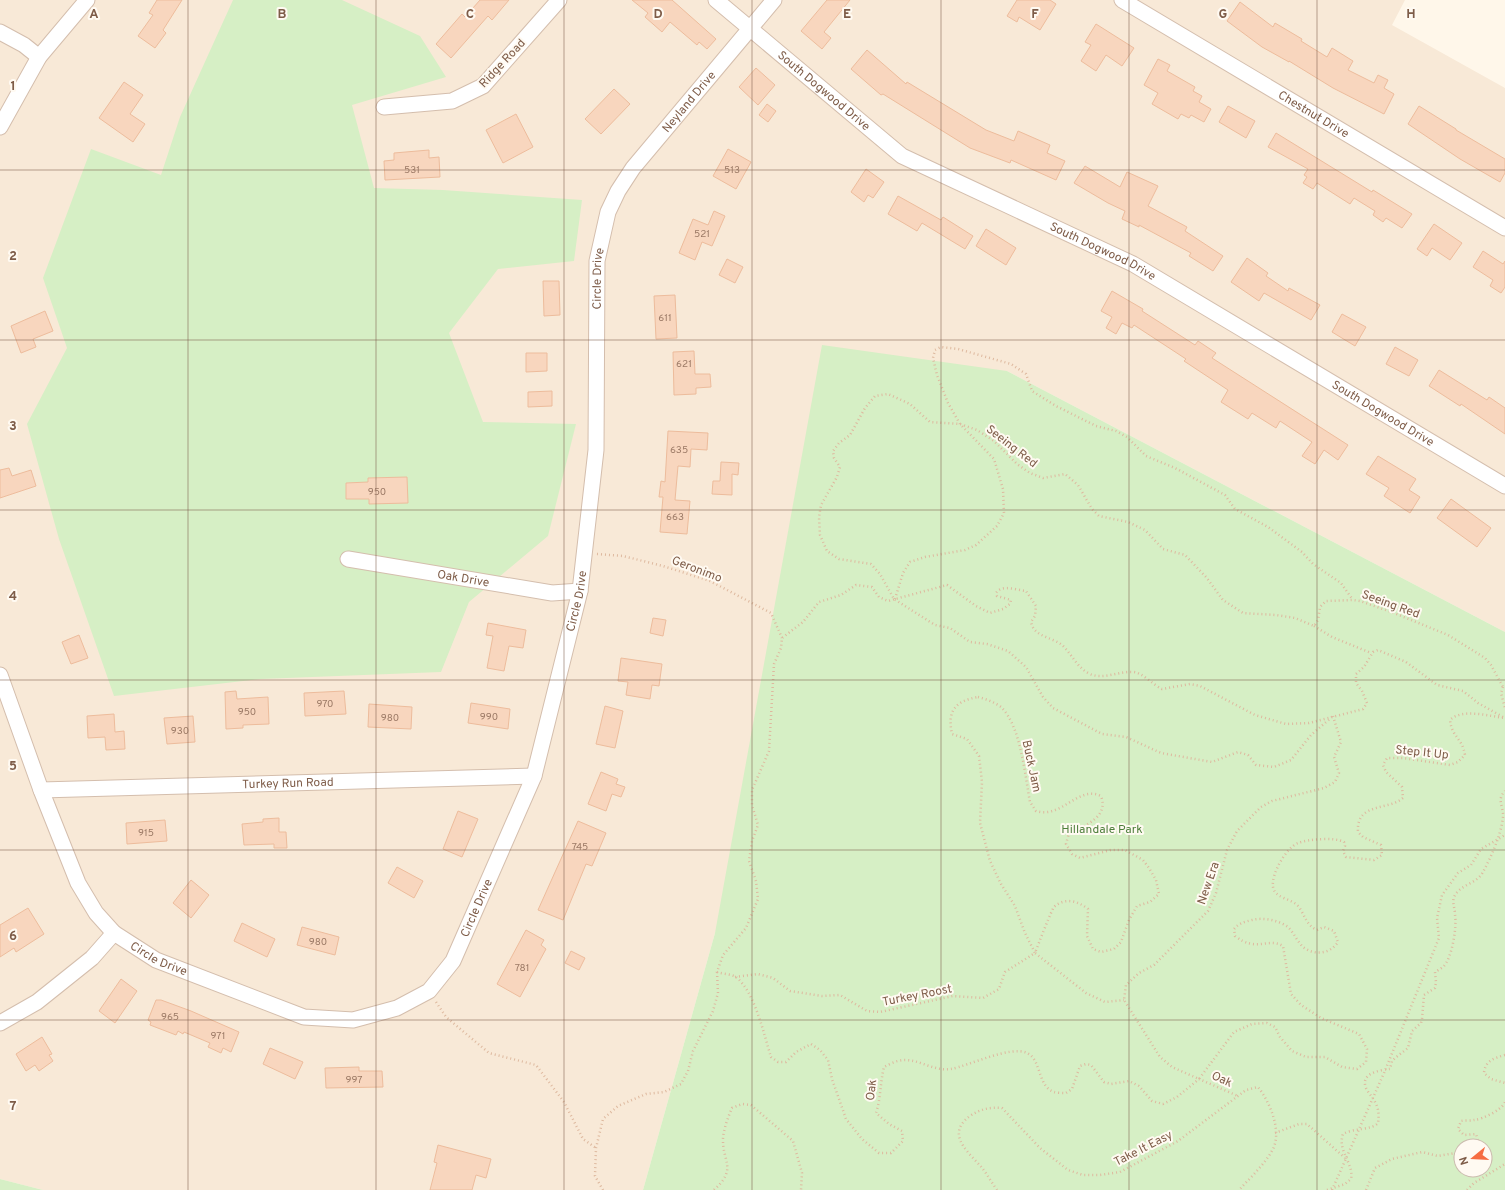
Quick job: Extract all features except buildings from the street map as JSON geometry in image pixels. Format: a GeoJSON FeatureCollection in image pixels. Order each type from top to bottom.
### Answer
{"type":"FeatureCollection","features":[{"type":"Feature","properties":{"kind":"street"},"geometry":{"type":"LineString","coordinates":[[0,127],[39,57],[87,0]]}},
{"type":"Feature","properties":{"kind":"street","name":"Ridge Road"},"geometry":{"type":"LineString","coordinates":[[384,107],[452,101],[482,86],[559,0]]}},
{"type":"Feature","properties":{"kind":"street","name":"South Dogwood Drive"},"geometry":{"type":"LineString","coordinates":[[716,0],[902,156],[1133,264],[1505,486]]}},
{"type":"Feature","properties":{"kind":"street","name":"Neyland Drive"},"geometry":{"type":"LineString","coordinates":[[610,208],[633,168],[774,0]]}},
{"type":"Feature","properties":{"kind":"street","name":"Chestnut Drive"},"geometry":{"type":"LineString","coordinates":[[1122,0],[1505,228]]}},
{"type":"Feature","properties":{"kind":"street"},"geometry":{"type":"LineString","coordinates":[[0,32],[24,45],[39,57]]}},
{"type":"Feature","properties":{"kind":"street","name":"Circle Drive"},"geometry":{"type":"LineString","coordinates":[[0,674],[41,790],[78,883],[96,913],[114,933],[156,960],[304,1016],[353,1020],[397,1008],[429,991],[453,961],[534,776],[580,591],[596,450],[596,261],[610,208]]}},
{"type":"Feature","properties":{"kind":"street","name":"Oak Drive"},"geometry":{"type":"LineString","coordinates":[[348,559],[552,593],[580,591]]}},
{"type":"Feature","properties":{"kind":"street","name":"Turkey Run Road"},"geometry":{"type":"LineString","coordinates":[[41,790],[534,776]]}},
{"type":"Feature","properties":{"kind":"street"},"geometry":{"type":"LineString","coordinates":[[0,1023],[37,1002],[92,958],[114,933]]}},
{"type":"Feature","properties":{"kind":"path"},"geometry":{"type":"LineString","coordinates":[[894,599],[903,573],[910,562],[925,557],[965,550],[976,545],[997,526],[1004,513],[1003,489],[994,459],[960,424],[948,403],[936,374],[933,358],[936,350],[941,348],[964,351],[1012,364],[1026,374],[1032,391],[1056,406],[1096,426],[1116,431],[1127,437],[1146,456],[1176,468],[1225,495],[1234,508],[1268,527],[1302,552],[1313,564],[1341,582],[1353,600]]}},
{"type":"Feature","properties":{"kind":"path","name":"Seeing Red"},"geometry":{"type":"LineString","coordinates":[[894,599],[880,574],[871,564],[839,559],[827,551],[820,535],[821,505],[837,477],[840,467],[834,458],[833,451],[839,443],[850,435],[865,408],[875,396],[888,394],[910,404],[930,422],[960,424],[977,430],[994,441],[1017,464],[1030,473],[1043,478],[1065,474],[1078,484],[1092,509],[1099,516],[1128,522],[1145,530],[1163,549],[1185,555],[1206,577],[1223,600],[1243,613],[1295,618],[1314,626],[1318,620],[1322,604],[1326,602],[1353,600],[1394,613],[1448,635],[1484,658],[1491,665],[1504,687]]}},
{"type":"Feature","properties":{"kind":"path","name":"Geronimo"},"geometry":{"type":"LineString","coordinates":[[584,552],[623,556],[663,566],[710,581],[771,613],[782,638]]}},
{"type":"Feature","properties":{"kind":"path"},"geometry":{"type":"LineString","coordinates":[[603,1190],[595,1176],[596,1148],[603,1119],[618,1106],[646,1094],[664,1092],[681,1084],[688,1071],[693,1051],[713,1011],[718,993],[717,972],[723,955],[746,928],[758,900],[756,881],[749,861],[752,841],[758,825],[752,805],[752,790],[769,751],[774,664],[781,648],[782,638],[803,622],[819,602],[841,595],[856,585],[872,586],[879,597],[888,601],[947,585],[956,590],[976,606],[990,613],[1003,609],[1010,604],[1011,600],[1008,598],[997,596],[996,593],[998,590],[1006,588],[1026,591],[1036,606],[1035,616],[1031,622],[1035,631],[1062,645],[1080,666],[1090,674],[1102,677],[1114,673],[1134,672],[1162,689],[1190,684],[1200,686],[1255,715],[1286,724],[1308,723],[1363,709],[1367,703],[1362,691],[1356,683],[1356,674],[1364,667],[1371,654],[1378,650],[1406,662],[1437,686],[1463,691],[1478,703],[1505,718]]}},
{"type":"Feature","properties":{"kind":"path"},"geometry":{"type":"LineString","coordinates":[[894,599],[935,624],[950,628],[970,642],[987,644],[1008,651],[1026,667],[1043,697],[1053,708],[1102,734],[1126,737],[1161,753],[1212,762],[1238,752],[1248,755],[1256,766],[1274,767],[1291,760],[1311,735],[1333,716]]}},
{"type":"Feature","properties":{"kind":"path"},"geometry":{"type":"LineString","coordinates":[[1314,626],[1332,637],[1371,654]]}},
{"type":"Feature","properties":{"kind":"path"},"geometry":{"type":"LineString","coordinates":[[1504,687],[1501,693],[1505,708]]}},
{"type":"Feature","properties":{"kind":"path","name":"Buck Jam"},"geometry":{"type":"LineString","coordinates":[[978,697],[990,700],[1001,708],[1011,721],[1017,738],[1030,802],[1036,811],[1043,813],[1054,812],[1088,794],[1094,793],[1101,796],[1103,803],[1102,810],[1097,816],[1088,825],[1069,833],[1066,844],[1072,854],[1080,858],[1111,850],[1125,850],[1143,860],[1156,880],[1159,894],[1150,902],[1137,906],[1129,920],[1121,942],[1114,949],[1100,952],[1093,949],[1087,936],[1088,909],[1079,902],[1064,901],[1053,908],[1042,938],[1034,952],[1015,906],[1001,884],[990,861],[980,823],[982,782],[979,756],[967,739],[952,734],[950,722],[956,706],[964,700],[978,697]]}},
{"type":"Feature","properties":{"kind":"path","name":"Step It Up"},"geometry":{"type":"LineString","coordinates":[[1199,1079],[1234,1032],[1252,1024],[1267,1023],[1275,1026],[1280,1038],[1292,1051],[1306,1057],[1325,1056],[1342,1066],[1357,1069],[1366,1062],[1367,1049],[1359,1034],[1321,1018],[1301,1005],[1291,994],[1283,946],[1277,943],[1253,946],[1241,941],[1235,936],[1234,929],[1238,924],[1259,918],[1271,920],[1287,926],[1303,946],[1314,952],[1323,953],[1334,948],[1338,942],[1334,931],[1324,927],[1317,930],[1311,928],[1298,906],[1276,892],[1273,887],[1275,874],[1282,857],[1297,843],[1339,839],[1344,842],[1345,846],[1342,851],[1346,857],[1374,860],[1382,855],[1381,845],[1363,837],[1358,832],[1358,825],[1362,816],[1370,809],[1397,802],[1403,798],[1402,787],[1386,772],[1383,765],[1387,758],[1403,758],[1450,765],[1458,762],[1465,755],[1463,744],[1451,729],[1450,720],[1454,716],[1472,714],[1505,718]]}},
{"type":"Feature","properties":{"kind":"path","name":"New Era"},"geometry":{"type":"LineString","coordinates":[[1124,1000],[1126,985],[1139,973],[1154,965],[1208,911],[1216,893],[1228,850],[1237,831],[1261,806],[1272,801],[1324,788],[1335,782],[1339,773],[1334,758],[1341,742],[1333,716]]}},
{"type":"Feature","properties":{"kind":"path"},"geometry":{"type":"LineString","coordinates":[[1328,1190],[1345,1184],[1351,1179],[1352,1174],[1341,1143],[1343,1134],[1359,1128],[1372,1128],[1378,1123],[1378,1110],[1365,1086],[1365,1081],[1371,1073],[1390,1069],[1392,1061],[1408,1048],[1412,1031],[1421,1023],[1424,995],[1435,988],[1435,972],[1444,967],[1456,929],[1453,904],[1454,896],[1458,891],[1474,882],[1482,874],[1496,840],[1503,815],[1500,805],[1501,798],[1505,791]]}},
{"type":"Feature","properties":{"kind":"path"},"geometry":{"type":"LineString","coordinates":[[1332,1189],[1385,1069],[1439,938],[1437,918],[1442,895],[1458,873],[1471,865],[1481,849],[1505,835]]}},
{"type":"Feature","properties":{"kind":"path"},"geometry":{"type":"LineString","coordinates":[[1034,952],[1086,994],[1105,1002],[1124,1000],[1160,1057],[1172,1067],[1199,1079]]}},
{"type":"Feature","properties":{"kind":"path","name":"Turkey Roost"},"geometry":{"type":"LineString","coordinates":[[735,977],[758,974],[773,978],[790,991],[822,996],[840,995],[866,1011],[880,1012],[953,996],[983,998],[989,996],[999,989],[1005,972],[1034,952]]}},
{"type":"Feature","properties":{"kind":"path"},"geometry":{"type":"LineString","coordinates":[[717,972],[735,977]]}},
{"type":"Feature","properties":{"kind":"path","name":"Oak"},"geometry":{"type":"LineString","coordinates":[[735,977],[745,988],[758,1015],[771,1057],[778,1062],[786,1062],[796,1052],[811,1044],[820,1050],[828,1060],[832,1079],[846,1119],[862,1139],[878,1153],[891,1153],[903,1141],[902,1131],[889,1124],[876,1113],[881,1098],[880,1083],[884,1067],[898,1060],[913,1060],[938,1070],[952,1069],[976,1060],[1016,1052],[1026,1052],[1034,1058],[1044,1083],[1053,1092],[1066,1093],[1072,1089],[1080,1066],[1086,1064],[1091,1065],[1104,1082],[1111,1084],[1129,1081],[1139,1086],[1152,1101],[1164,1104],[1177,1097],[1199,1079],[1238,1096]]}},
{"type":"Feature","properties":{"kind":"path"},"geometry":{"type":"LineString","coordinates":[[429,991],[446,1017],[489,1052],[536,1065],[564,1102],[583,1139],[596,1148]]}},
{"type":"Feature","properties":{"kind":"path"},"geometry":{"type":"LineString","coordinates":[[1505,1056],[1489,1061],[1484,1073],[1491,1079],[1505,1083]]}},
{"type":"Feature","properties":{"kind":"path","name":"Take It Easy"},"geometry":{"type":"LineString","coordinates":[[997,1190],[982,1169],[963,1149],[959,1136],[962,1122],[975,1112],[989,1107],[1002,1108],[1040,1148],[1068,1170],[1082,1175],[1100,1175],[1120,1172],[1178,1141],[1246,1090],[1258,1088],[1267,1098],[1275,1123],[1274,1147],[1264,1163],[1239,1190]]}},
{"type":"Feature","properties":{"kind":"path"},"geometry":{"type":"LineString","coordinates":[[1477,1138],[1476,1134],[1464,1135],[1458,1128],[1461,1121],[1475,1120],[1504,1105],[1505,1102]]}},
{"type":"Feature","properties":{"kind":"path"},"geometry":{"type":"LineString","coordinates":[[714,1190],[727,1174],[727,1160],[723,1139],[727,1120],[732,1108],[742,1104],[751,1105],[793,1141],[802,1173],[801,1190]]}},
{"type":"Feature","properties":{"kind":"path"},"geometry":{"type":"LineString","coordinates":[[1275,1133],[1299,1124],[1307,1124],[1346,1158]]}},
{"type":"Feature","properties":{"kind":"path"},"geometry":{"type":"LineString","coordinates":[[1366,1190],[1376,1168],[1392,1159],[1422,1152],[1438,1156],[1453,1153]]}},
{"type":"Feature","properties":{"kind":"path"},"geometry":{"type":"LineString","coordinates":[[1467,1190],[1474,1183],[1505,1164]]}},
{"type":"Feature","properties":{"kind":"shaded area"},"geometry":{"type":"Polygon","coordinates":[[[0,0],[1405,0],[1392,25],[1505,88],[1505,632],[1007,371],[715,933],[643,1190],[43,1190],[0,1179],[0,0]]]}},
{"type":"Feature","properties":{"kind":"green space"},"geometry":{"type":"Polygon","coordinates":[[[233,0],[342,0],[420,36],[446,77],[352,105],[374,188],[443,190],[582,200],[574,261],[498,269],[449,333],[483,422],[576,424],[548,536],[469,602],[441,672],[261,679],[114,696],[59,539],[27,424],[67,348],[43,278],[91,149],[161,175],[180,117],[233,0]]]}},
{"type":"Feature","properties":{"kind":"green space","name":"Hillandale Park"},"geometry":{"type":"Polygon","coordinates":[[[822,345],[1007,371],[1505,632],[1505,1190],[643,1190],[715,933],[822,345]]]}},
{"type":"Feature","properties":{"kind":"green space"},"geometry":{"type":"Polygon","coordinates":[[[0,1179],[43,1190],[0,1190],[0,1179]]]}}]}
